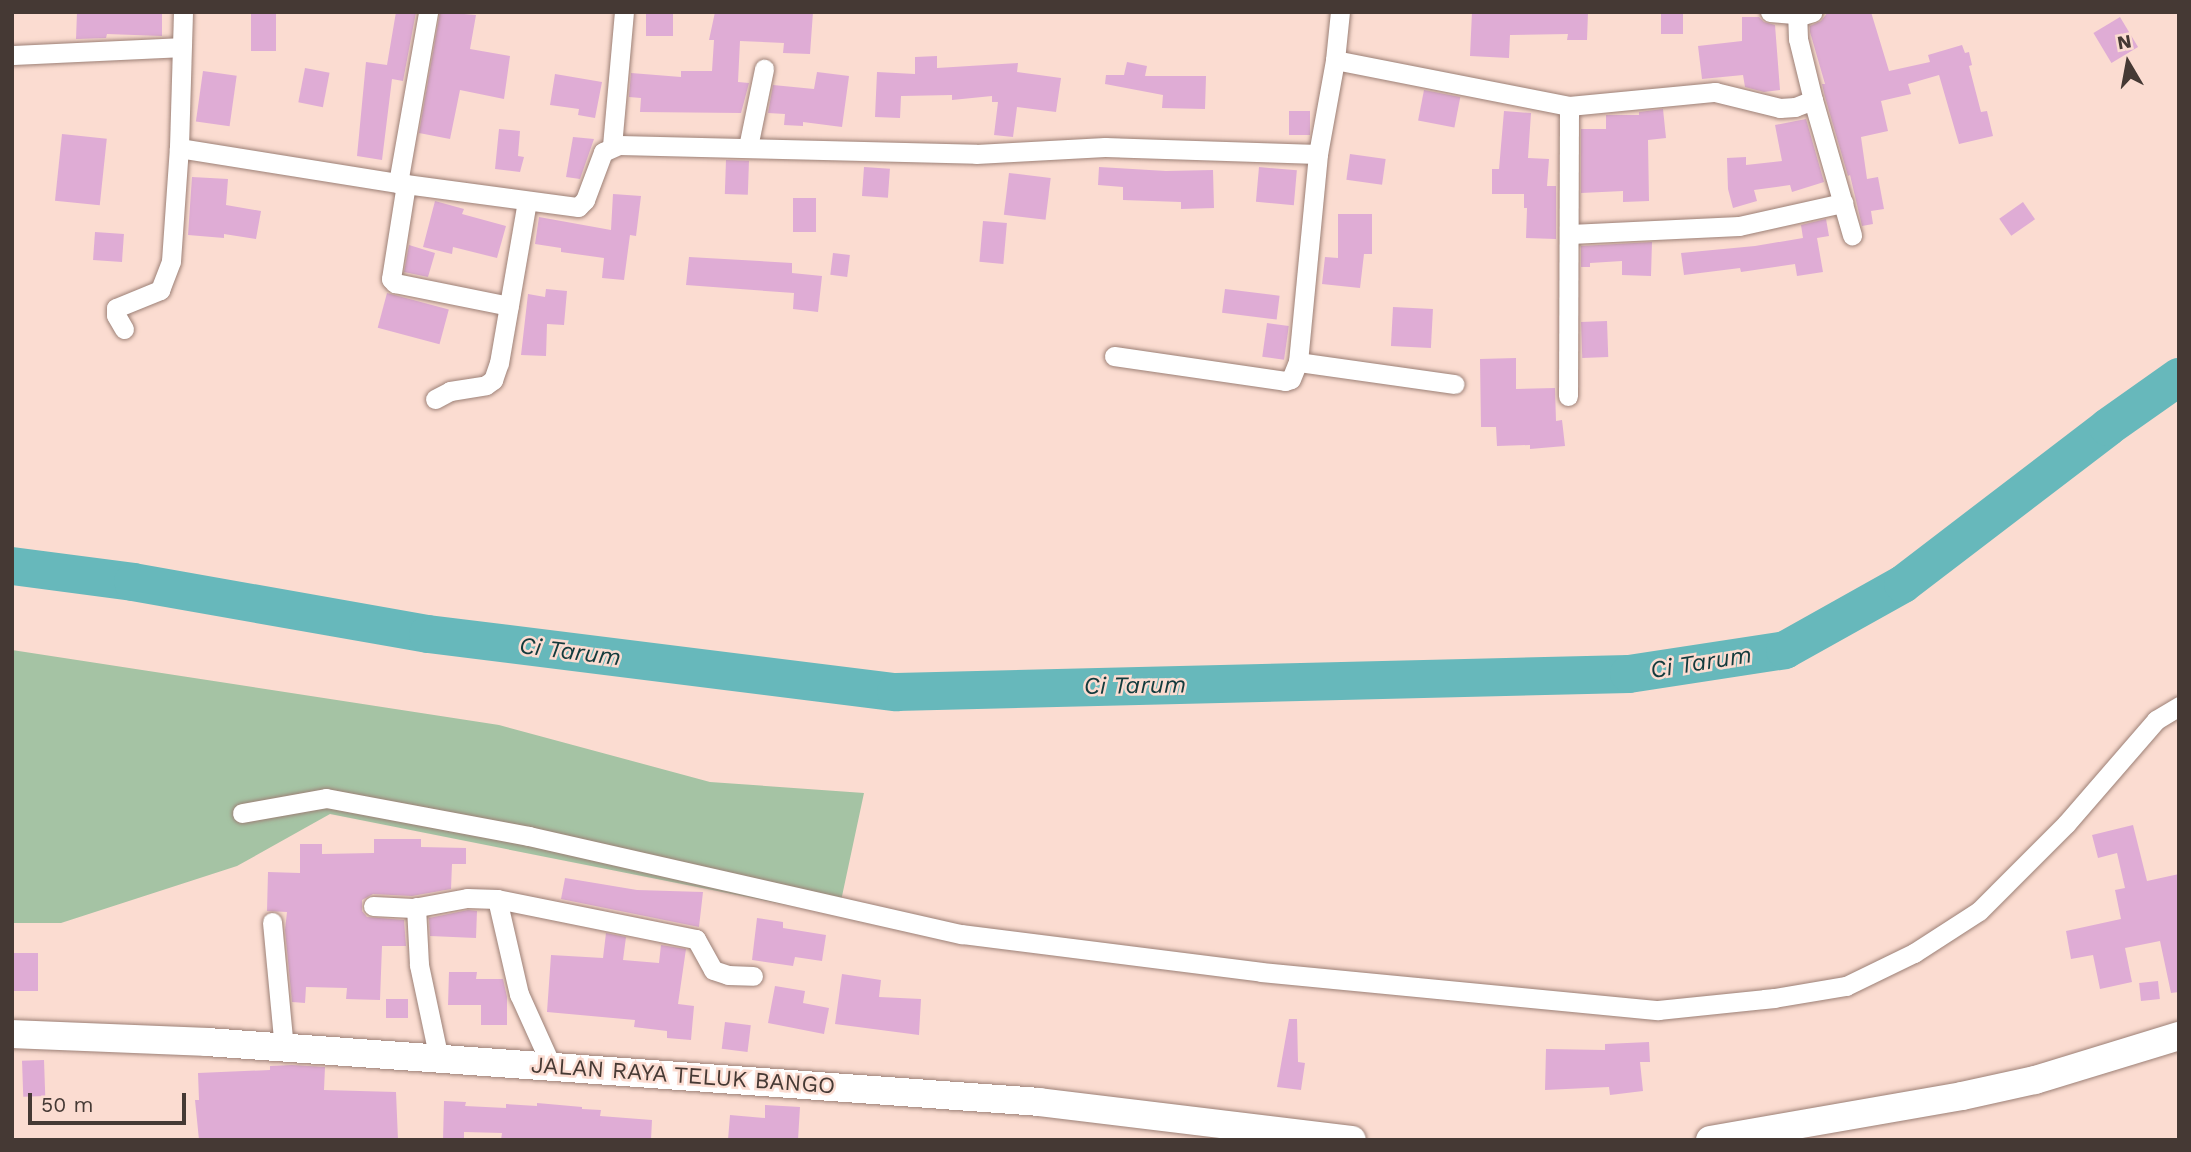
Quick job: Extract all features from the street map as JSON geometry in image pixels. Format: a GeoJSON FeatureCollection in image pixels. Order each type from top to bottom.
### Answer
{"type":"FeatureCollection","features":[{"type":"Feature","properties":{"kind":"main road","name":"JALAN RAYA TELUK BANGO"},"geometry":{"type":"LineString","coordinates":[[12,1034],[551,1065],[1039,1102],[1352,1140]]}},
{"type":"Feature","properties":{"kind":"main road"},"geometry":{"type":"LineString","coordinates":[[1710,1140],[2011,1086],[2179,1036]]}},
{"type":"Feature","properties":{"kind":"street"},"geometry":{"type":"LineString","coordinates":[[124,329],[116,315],[117,306],[153,296],[160,290],[168,272],[179,148],[183,12]]}},
{"type":"Feature","properties":{"kind":"street"},"geometry":{"type":"LineString","coordinates":[[428,12],[402,184],[391,279],[395,283],[509,306]]}},
{"type":"Feature","properties":{"kind":"street"},"geometry":{"type":"LineString","coordinates":[[611,146],[624,12]]}},
{"type":"Feature","properties":{"kind":"street"},"geometry":{"type":"LineString","coordinates":[[1114,356],[1285,381],[1294,376],[1298,362],[1318,154],[1335,60],[1340,12]]}},
{"type":"Feature","properties":{"kind":"street"},"geometry":{"type":"LineString","coordinates":[[1770,12],[1805,14],[1798,39],[1852,235]]}},
{"type":"Feature","properties":{"kind":"street"},"geometry":{"type":"LineString","coordinates":[[12,55],[180,47]]}},
{"type":"Feature","properties":{"kind":"street"},"geometry":{"type":"LineString","coordinates":[[1335,60],[1569,106],[1716,92],[1780,108],[1813,100]]}},
{"type":"Feature","properties":{"kind":"street"},"geometry":{"type":"LineString","coordinates":[[748,147],[764,69]]}},
{"type":"Feature","properties":{"kind":"street"},"geometry":{"type":"LineString","coordinates":[[1568,396],[1569,106]]}},
{"type":"Feature","properties":{"kind":"street"},"geometry":{"type":"LineString","coordinates":[[179,148],[402,184],[527,201],[582,205],[601,154],[611,146],[976,154],[1157,147],[1318,154]]}},
{"type":"Feature","properties":{"kind":"street"},"geometry":{"type":"LineString","coordinates":[[435,399],[450,391],[486,385],[493,380],[527,201]]}},
{"type":"Feature","properties":{"kind":"street"},"geometry":{"type":"LineString","coordinates":[[1570,234],[1739,226],[1843,203]]}},
{"type":"Feature","properties":{"kind":"street"},"geometry":{"type":"LineString","coordinates":[[1298,362],[1454,384]]}},
{"type":"Feature","properties":{"kind":"street"},"geometry":{"type":"LineString","coordinates":[[242,813],[326,798],[529,836],[962,934],[1261,972],[1658,1010],[1774,998],[1846,986],[1914,953],[1979,911],[2066,824],[2155,720],[2179,706]]}},
{"type":"Feature","properties":{"kind":"street"},"geometry":{"type":"LineString","coordinates":[[373,906],[416,907],[467,898],[497,899],[696,939],[713,970],[728,975],[753,976]]}},
{"type":"Feature","properties":{"kind":"street"},"geometry":{"type":"LineString","coordinates":[[497,899],[519,994],[551,1065]]}},
{"type":"Feature","properties":{"kind":"street"},"geometry":{"type":"LineString","coordinates":[[416,907],[419,965],[439,1059]]}},
{"type":"Feature","properties":{"kind":"street"},"geometry":{"type":"LineString","coordinates":[[272,922],[284,1048]]}},
{"type":"Feature","properties":{"kind":"green space"},"geometry":{"type":"Polygon","coordinates":[[[12,650],[499,725],[710,782],[864,793],[838,915],[330,814],[237,866],[61,923],[12,923],[12,650]]]}},
{"type":"Feature","properties":{"kind":"building"},"geometry":{"type":"Polygon","coordinates":[[[77,12],[162,12],[162,36],[107,34],[106,38],[76,39],[77,12]]]}},
{"type":"Feature","properties":{"kind":"building"},"geometry":{"type":"Polygon","coordinates":[[[251,12],[276,12],[276,51],[251,51],[251,12]]]}},
{"type":"Feature","properties":{"kind":"building"},"geometry":{"type":"Polygon","coordinates":[[[396,12],[416,12],[403,81],[392,79],[382,160],[357,156],[366,62],[387,65],[396,12]]]}},
{"type":"Feature","properties":{"kind":"building"},"geometry":{"type":"Polygon","coordinates":[[[440,12],[476,15],[470,49],[510,56],[504,99],[460,90],[450,139],[419,133],[440,12]]]}},
{"type":"Feature","properties":{"kind":"building"},"geometry":{"type":"Polygon","coordinates":[[[646,12],[673,12],[673,36],[646,36],[646,12]]]}},
{"type":"Feature","properties":{"kind":"building"},"geometry":{"type":"Polygon","coordinates":[[[715,12],[813,12],[810,54],[783,53],[784,43],[740,41],[738,82],[749,83],[741,113],[640,112],[641,98],[629,97],[631,73],[681,77],[681,71],[712,71],[714,40],[709,40],[715,12]]]}},
{"type":"Feature","properties":{"kind":"building"},"geometry":{"type":"Polygon","coordinates":[[[1472,12],[1588,12],[1587,40],[1567,40],[1568,34],[1510,35],[1509,58],[1470,56],[1472,12]]]}},
{"type":"Feature","properties":{"kind":"building"},"geometry":{"type":"Polygon","coordinates":[[[1661,12],[1683,12],[1683,34],[1661,34],[1661,12]]]}},
{"type":"Feature","properties":{"kind":"building"},"geometry":{"type":"Polygon","coordinates":[[[1828,12],[1871,12],[1889,71],[1930,62],[1928,55],[1962,45],[1965,53],[1969,52],[1972,65],[1969,66],[1981,112],[1987,111],[1993,136],[1959,144],[1939,75],[1908,84],[1911,94],[1881,101],[1888,131],[1861,137],[1867,179],[1878,177],[1884,209],[1871,211],[1873,224],[1862,226],[1850,175],[1848,176],[1825,97],[1822,84],[1825,84],[1810,32],[1810,26],[1821,21],[1828,12]]]}},
{"type":"Feature","properties":{"kind":"building"},"geometry":{"type":"Polygon","coordinates":[[[1742,17],[1759,17],[1764,22],[1775,25],[1780,90],[1764,92],[1745,87],[1743,75],[1702,79],[1698,46],[1742,41],[1742,17]]]}},
{"type":"Feature","properties":{"kind":"building"},"geometry":{"type":"Polygon","coordinates":[[[2120,17],[2138,47],[2111,63],[2093,33],[2120,17]]]}},
{"type":"Feature","properties":{"kind":"building"},"geometry":{"type":"Polygon","coordinates":[[[937,56],[937,68],[1018,63],[1017,72],[1061,78],[1056,112],[1017,107],[1013,137],[994,135],[998,102],[992,102],[992,96],[952,100],[952,95],[901,96],[900,118],[875,117],[877,72],[915,74],[915,57],[937,56]]]}},
{"type":"Feature","properties":{"kind":"building"},"geometry":{"type":"Polygon","coordinates":[[[1127,62],[1147,66],[1145,76],[1206,76],[1205,109],[1162,108],[1163,95],[1105,84],[1106,75],[1124,75],[1127,62]]]}},
{"type":"Feature","properties":{"kind":"building"},"geometry":{"type":"Polygon","coordinates":[[[305,68],[330,73],[323,107],[298,102],[305,68]]]}},
{"type":"Feature","properties":{"kind":"building"},"geometry":{"type":"Polygon","coordinates":[[[203,71],[237,76],[230,126],[196,122],[203,71]]]}},
{"type":"Feature","properties":{"kind":"building"},"geometry":{"type":"Polygon","coordinates":[[[817,72],[849,76],[842,127],[803,122],[803,126],[784,125],[785,114],[768,113],[773,85],[814,89],[817,72]]]}},
{"type":"Feature","properties":{"kind":"building"},"geometry":{"type":"Polygon","coordinates":[[[555,74],[602,82],[595,118],[578,115],[579,109],[550,105],[555,74]]]}},
{"type":"Feature","properties":{"kind":"building"},"geometry":{"type":"Polygon","coordinates":[[[1424,90],[1460,97],[1454,127],[1418,120],[1424,90]]]}},
{"type":"Feature","properties":{"kind":"building"},"geometry":{"type":"Polygon","coordinates":[[[1663,109],[1666,138],[1648,140],[1649,201],[1623,202],[1623,191],[1581,193],[1581,129],[1606,129],[1606,115],[1639,115],[1639,112],[1663,109]]]}},
{"type":"Feature","properties":{"kind":"building"},"geometry":{"type":"Polygon","coordinates":[[[1289,111],[1310,111],[1310,135],[1289,135],[1289,111]]]}},
{"type":"Feature","properties":{"kind":"building"},"geometry":{"type":"Polygon","coordinates":[[[1504,111],[1531,113],[1528,158],[1549,159],[1547,186],[1556,186],[1556,239],[1526,238],[1527,208],[1524,208],[1524,194],[1492,194],[1492,169],[1499,169],[1504,111]]]}},
{"type":"Feature","properties":{"kind":"building"},"geometry":{"type":"Polygon","coordinates":[[[1806,119],[1824,182],[1792,192],[1790,185],[1754,190],[1757,201],[1733,208],[1728,189],[1727,158],[1746,157],[1746,165],[1782,161],[1775,125],[1806,119]]]}},
{"type":"Feature","properties":{"kind":"building"},"geometry":{"type":"Polygon","coordinates":[[[499,129],[520,131],[518,156],[524,157],[520,172],[495,169],[499,129]]]}},
{"type":"Feature","properties":{"kind":"building"},"geometry":{"type":"Polygon","coordinates":[[[62,134],[107,139],[100,205],[55,201],[62,134]]]}},
{"type":"Feature","properties":{"kind":"building"},"geometry":{"type":"Polygon","coordinates":[[[573,137],[594,139],[580,179],[566,177],[573,137]]]}},
{"type":"Feature","properties":{"kind":"building"},"geometry":{"type":"Polygon","coordinates":[[[1350,154],[1386,159],[1382,185],[1346,180],[1350,154]]]}},
{"type":"Feature","properties":{"kind":"building"},"geometry":{"type":"Polygon","coordinates":[[[726,160],[749,161],[748,195],[725,194],[726,160]]]}},
{"type":"Feature","properties":{"kind":"building"},"geometry":{"type":"Polygon","coordinates":[[[864,167],[890,169],[888,198],[862,196],[864,167]]]}},
{"type":"Feature","properties":{"kind":"building"},"geometry":{"type":"Polygon","coordinates":[[[1099,167],[1166,171],[1213,170],[1214,208],[1181,209],[1181,202],[1123,200],[1123,187],[1098,185],[1099,167]]]}},
{"type":"Feature","properties":{"kind":"building"},"geometry":{"type":"Polygon","coordinates":[[[1259,167],[1297,170],[1294,205],[1256,202],[1259,167]]]}},
{"type":"Feature","properties":{"kind":"building"},"geometry":{"type":"Polygon","coordinates":[[[1009,173],[1051,178],[1046,220],[1004,215],[1009,173]]]}},
{"type":"Feature","properties":{"kind":"building"},"geometry":{"type":"Polygon","coordinates":[[[192,177],[228,179],[226,205],[261,211],[256,239],[224,234],[224,238],[188,235],[192,177]]]}},
{"type":"Feature","properties":{"kind":"building"},"geometry":{"type":"Polygon","coordinates":[[[613,194],[641,196],[636,236],[630,235],[624,280],[602,278],[604,258],[561,252],[561,248],[535,244],[539,217],[611,230],[613,194]]]}},
{"type":"Feature","properties":{"kind":"building"},"geometry":{"type":"Polygon","coordinates":[[[793,198],[816,198],[816,232],[793,232],[793,198]]]}},
{"type":"Feature","properties":{"kind":"building"},"geometry":{"type":"Polygon","coordinates":[[[435,201],[464,209],[462,214],[506,226],[497,258],[453,247],[452,254],[423,247],[435,201]]]}},
{"type":"Feature","properties":{"kind":"building"},"geometry":{"type":"Polygon","coordinates":[[[2023,202],[2035,219],[2011,236],[1999,219],[2023,202]]]}},
{"type":"Feature","properties":{"kind":"building"},"geometry":{"type":"Polygon","coordinates":[[[1338,214],[1372,214],[1372,254],[1364,254],[1360,288],[1322,284],[1325,257],[1338,258],[1338,214]]]}},
{"type":"Feature","properties":{"kind":"building"},"geometry":{"type":"Polygon","coordinates":[[[1826,219],[1829,236],[1817,238],[1823,272],[1797,276],[1795,264],[1741,272],[1740,268],[1684,275],[1681,253],[1803,238],[1801,225],[1826,219]]]}},
{"type":"Feature","properties":{"kind":"building"},"geometry":{"type":"Polygon","coordinates":[[[983,221],[1007,223],[1003,264],[979,262],[983,221]]]}},
{"type":"Feature","properties":{"kind":"building"},"geometry":{"type":"Polygon","coordinates":[[[95,232],[124,234],[122,262],[93,260],[95,232]]]}},
{"type":"Feature","properties":{"kind":"building"},"geometry":{"type":"Polygon","coordinates":[[[1652,242],[1651,276],[1622,275],[1622,261],[1590,263],[1590,267],[1581,267],[1581,246],[1652,242]]]}},
{"type":"Feature","properties":{"kind":"building"},"geometry":{"type":"Polygon","coordinates":[[[409,245],[435,253],[428,277],[404,272],[409,245]]]}},
{"type":"Feature","properties":{"kind":"building"},"geometry":{"type":"Polygon","coordinates":[[[833,253],[850,255],[847,277],[830,275],[833,253]]]}},
{"type":"Feature","properties":{"kind":"building"},"geometry":{"type":"Polygon","coordinates":[[[689,257],[792,263],[792,273],[822,276],[818,312],[793,309],[794,293],[686,285],[689,257]]]}},
{"type":"Feature","properties":{"kind":"building"},"geometry":{"type":"Polygon","coordinates":[[[546,289],[567,291],[564,325],[547,324],[546,356],[521,355],[528,294],[545,297],[546,289]]]}},
{"type":"Feature","properties":{"kind":"building"},"geometry":{"type":"Polygon","coordinates":[[[1225,289],[1280,296],[1277,320],[1222,313],[1225,289]]]}},
{"type":"Feature","properties":{"kind":"building"},"geometry":{"type":"Polygon","coordinates":[[[387,293],[449,310],[440,344],[378,328],[387,293]]]}},
{"type":"Feature","properties":{"kind":"building"},"geometry":{"type":"Polygon","coordinates":[[[1393,307],[1433,309],[1431,348],[1391,346],[1393,307]]]}},
{"type":"Feature","properties":{"kind":"building"},"geometry":{"type":"Polygon","coordinates":[[[1607,321],[1608,357],[1582,358],[1581,322],[1607,321]]]}},
{"type":"Feature","properties":{"kind":"building"},"geometry":{"type":"Polygon","coordinates":[[[1267,323],[1289,326],[1284,360],[1262,357],[1267,323]]]}},
{"type":"Feature","properties":{"kind":"building"},"geometry":{"type":"Polygon","coordinates":[[[1516,358],[1516,389],[1555,388],[1556,421],[1562,420],[1565,446],[1530,449],[1530,445],[1497,446],[1496,427],[1481,427],[1480,359],[1516,358]]]}},
{"type":"Feature","properties":{"kind":"building"},"geometry":{"type":"Polygon","coordinates":[[[2133,825],[2147,881],[2179,874],[2179,992],[2171,993],[2160,941],[2125,948],[2132,982],[2100,989],[2093,955],[2071,959],[2066,931],[2121,919],[2115,890],[2125,888],[2117,853],[2098,858],[2092,835],[2133,825]]]}},
{"type":"Feature","properties":{"kind":"building"},"geometry":{"type":"Polygon","coordinates":[[[374,839],[421,839],[421,847],[466,848],[466,864],[452,864],[451,889],[412,896],[373,894],[362,900],[362,911],[367,917],[404,920],[406,946],[382,946],[380,1000],[346,999],[347,988],[306,987],[305,1003],[292,1002],[285,930],[287,912],[267,911],[268,872],[300,873],[300,844],[322,844],[322,854],[374,853],[374,839]]]}},
{"type":"Feature","properties":{"kind":"building"},"geometry":{"type":"Polygon","coordinates":[[[565,878],[637,890],[703,892],[699,927],[561,899],[565,878]]]}},
{"type":"Feature","properties":{"kind":"building"},"geometry":{"type":"Polygon","coordinates":[[[468,910],[477,911],[476,938],[430,936],[429,918],[468,910]]]}},
{"type":"Feature","properties":{"kind":"building"},"geometry":{"type":"Polygon","coordinates":[[[757,918],[783,922],[783,928],[826,935],[822,961],[795,957],[793,966],[752,960],[757,918]]]}},
{"type":"Feature","properties":{"kind":"building"},"geometry":{"type":"Polygon","coordinates":[[[606,933],[626,937],[623,960],[659,963],[661,945],[686,949],[678,1004],[694,1006],[691,1040],[667,1038],[667,1031],[634,1027],[635,1020],[547,1012],[551,955],[603,958],[606,933]]]}},
{"type":"Feature","properties":{"kind":"building"},"geometry":{"type":"Polygon","coordinates":[[[12,953],[38,953],[38,991],[12,991],[12,953]]]}},
{"type":"Feature","properties":{"kind":"building"},"geometry":{"type":"Polygon","coordinates":[[[449,972],[477,972],[476,979],[503,979],[507,997],[507,1025],[481,1025],[481,1005],[448,1005],[449,972]]]}},
{"type":"Feature","properties":{"kind":"building"},"geometry":{"type":"Polygon","coordinates":[[[842,974],[881,980],[879,997],[921,999],[919,1035],[835,1024],[842,974]]]}},
{"type":"Feature","properties":{"kind":"building"},"geometry":{"type":"Polygon","coordinates":[[[2158,981],[2160,999],[2141,1001],[2139,983],[2158,981]]]}},
{"type":"Feature","properties":{"kind":"building"},"geometry":{"type":"Polygon","coordinates":[[[775,986],[805,991],[803,1003],[829,1008],[824,1034],[768,1023],[775,986]]]}},
{"type":"Feature","properties":{"kind":"building"},"geometry":{"type":"Polygon","coordinates":[[[386,999],[408,999],[408,1018],[386,1018],[386,999]]]}},
{"type":"Feature","properties":{"kind":"building"},"geometry":{"type":"Polygon","coordinates":[[[1289,1019],[1297,1019],[1298,1062],[1305,1063],[1301,1090],[1277,1087],[1289,1019]]]}},
{"type":"Feature","properties":{"kind":"building"},"geometry":{"type":"Polygon","coordinates":[[[725,1022],[751,1025],[748,1052],[722,1049],[725,1022]]]}},
{"type":"Feature","properties":{"kind":"building"},"geometry":{"type":"Polygon","coordinates":[[[1649,1042],[1650,1062],[1640,1062],[1643,1091],[1610,1095],[1609,1087],[1545,1090],[1546,1049],[1605,1050],[1605,1044],[1649,1042]]]}},
{"type":"Feature","properties":{"kind":"building"},"geometry":{"type":"Polygon","coordinates":[[[44,1060],[45,1096],[23,1097],[22,1061],[44,1060]]]}},
{"type":"Feature","properties":{"kind":"building"},"geometry":{"type":"Polygon","coordinates":[[[270,1066],[325,1067],[324,1090],[396,1092],[398,1140],[199,1140],[195,1100],[199,1100],[198,1073],[270,1070],[270,1066]]]}},
{"type":"Feature","properties":{"kind":"building"},"geometry":{"type":"Polygon","coordinates":[[[444,1101],[466,1102],[465,1106],[506,1108],[506,1104],[537,1106],[537,1103],[601,1110],[600,1116],[652,1120],[651,1140],[501,1140],[502,1133],[464,1132],[464,1140],[443,1140],[444,1101]]]}},
{"type":"Feature","properties":{"kind":"building"},"geometry":{"type":"Polygon","coordinates":[[[765,1105],[800,1107],[798,1140],[728,1140],[730,1115],[765,1118],[765,1105]]]}},
{"type":"Feature","properties":{"kind":"waterway","name":"Ci Tarum"},"geometry":{"type":"LineString","coordinates":[[12,566],[133,582],[428,634],[896,692],[1629,674],[1785,650],[1903,584],[2108,427],[2179,377]]}}]}
